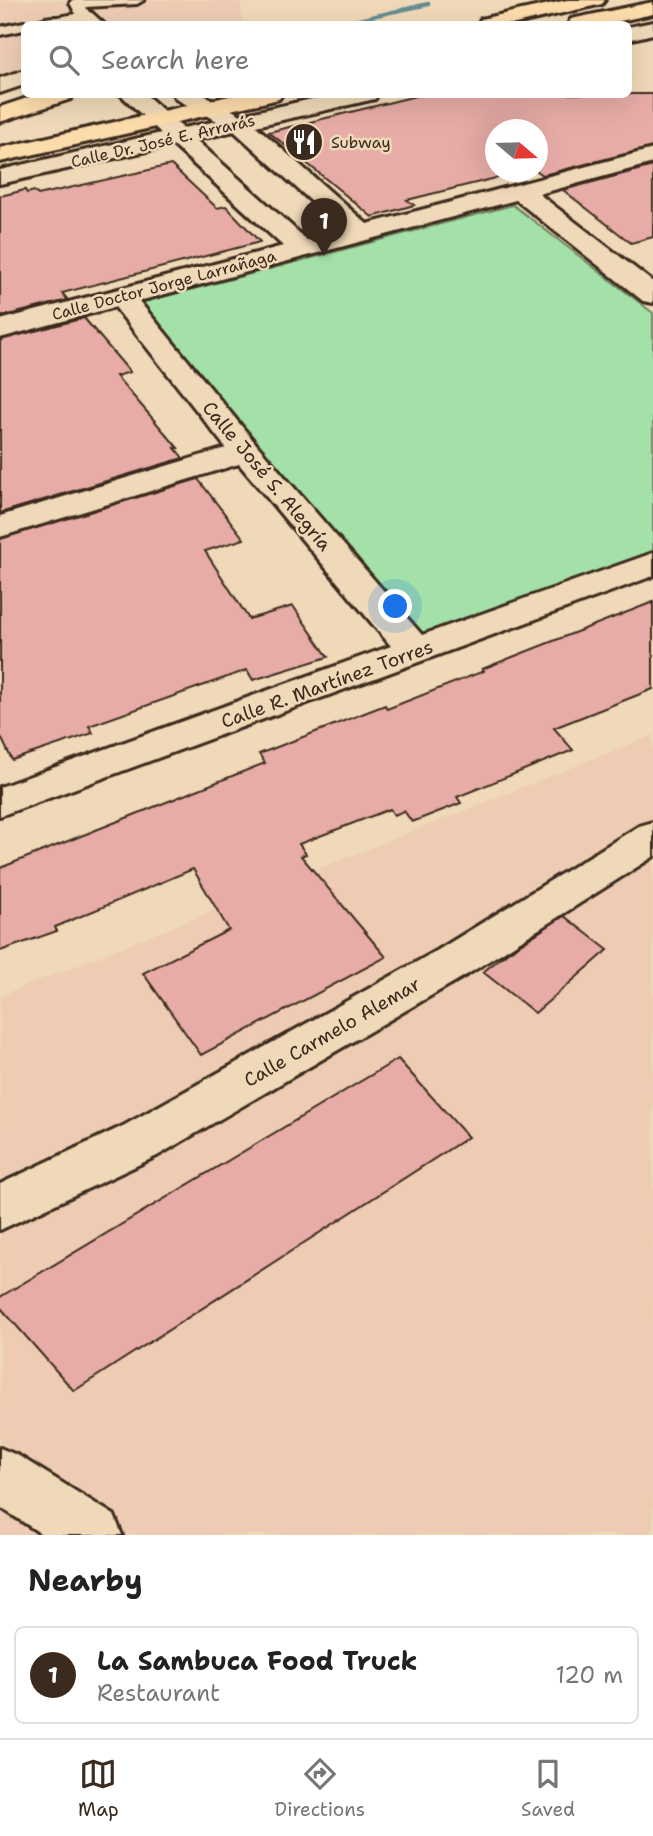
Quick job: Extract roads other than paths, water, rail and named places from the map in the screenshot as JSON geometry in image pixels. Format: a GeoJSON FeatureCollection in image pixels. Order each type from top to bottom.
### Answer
{"type":"FeatureCollection","features":[{"type":"Feature","properties":{"kind":"highway"},"geometry":{"type":"LineString","coordinates":[[502,21],[595,0]]}},
{"type":"Feature","properties":{"kind":"highway"},"geometry":{"type":"LineString","coordinates":[[593,21],[653,8]]}},
{"type":"Feature","properties":{"kind":"highway"},"geometry":{"type":"LineString","coordinates":[[127,101],[145,98]]}},
{"type":"Feature","properties":{"kind":"highway"},"geometry":{"type":"LineString","coordinates":[[0,155],[254,98]]}},
{"type":"Feature","properties":{"kind":"highway"},"geometry":{"type":"LineString","coordinates":[[0,115],[69,104]]}},
{"type":"Feature","properties":{"kind":"highway"},"geometry":{"type":"LineString","coordinates":[[0,130],[69,104]]}},
{"type":"Feature","properties":{"kind":"street"},"geometry":{"type":"LineString","coordinates":[[632,33],[653,28]]}},
{"type":"Feature","properties":{"kind":"street"},"geometry":{"type":"LineString","coordinates":[[0,86],[21,78]]}},
{"type":"Feature","properties":{"kind":"street"},"geometry":{"type":"LineString","coordinates":[[192,98],[240,124],[362,233]]}},
{"type":"Feature","properties":{"kind":"street","name":"Calle Dr. José E. Arrarás"},"geometry":{"type":"LineString","coordinates":[[0,177],[350,98]]}},
{"type":"Feature","properties":{"kind":"street"},"geometry":{"type":"LineString","coordinates":[[127,101],[159,121],[301,248]]}},
{"type":"Feature","properties":{"kind":"street","name":"Calle Doctor Jorge Larrañaga"},"geometry":{"type":"LineString","coordinates":[[0,329],[653,156]]}},
{"type":"Feature","properties":{"kind":"street"},"geometry":{"type":"LineString","coordinates":[[520,191],[653,295]]}},
{"type":"Feature","properties":{"kind":"street","name":"Calle José S. Alegría"},"geometry":{"type":"LineString","coordinates":[[121,297],[246,452],[416,652]]}},
{"type":"Feature","properties":{"kind":"street"},"geometry":{"type":"LineString","coordinates":[[0,527],[246,452]]}},
{"type":"Feature","properties":{"kind":"street","name":"Calle R. Martínez Torres"},"geometry":{"type":"LineString","coordinates":[[0,802],[653,564]]}},
{"type":"Feature","properties":{"kind":"street","name":"Calle Carmelo Alemar"},"geometry":{"type":"LineString","coordinates":[[0,1208],[140,1141],[453,962],[653,837]]}},
{"type":"Feature","properties":{"kind":"street"},"geometry":{"type":"LineString","coordinates":[[0,1475],[94,1535]]}},
{"type":"Feature","properties":{"kind":"lane"},"geometry":{"type":"LineString","coordinates":[[89,21],[77,3],[137,0]]}},
{"type":"Feature","properties":{"kind":"lane"},"geometry":{"type":"LineString","coordinates":[[0,32],[21,27]]}},
{"type":"Feature","properties":{"kind":"waterway"},"geometry":{"type":"LineString","coordinates":[[350,21],[427,4]]}},
{"type":"Feature","properties":{"kind":"place","name":"Subway"},"geometry":{"type":"Point","coordinates":[304,142]}},
{"type":"Feature","properties":{"kind":"place","name":"La Sambuca Food Truck"},"geometry":{"type":"Point","coordinates":[324,256]}}]}
